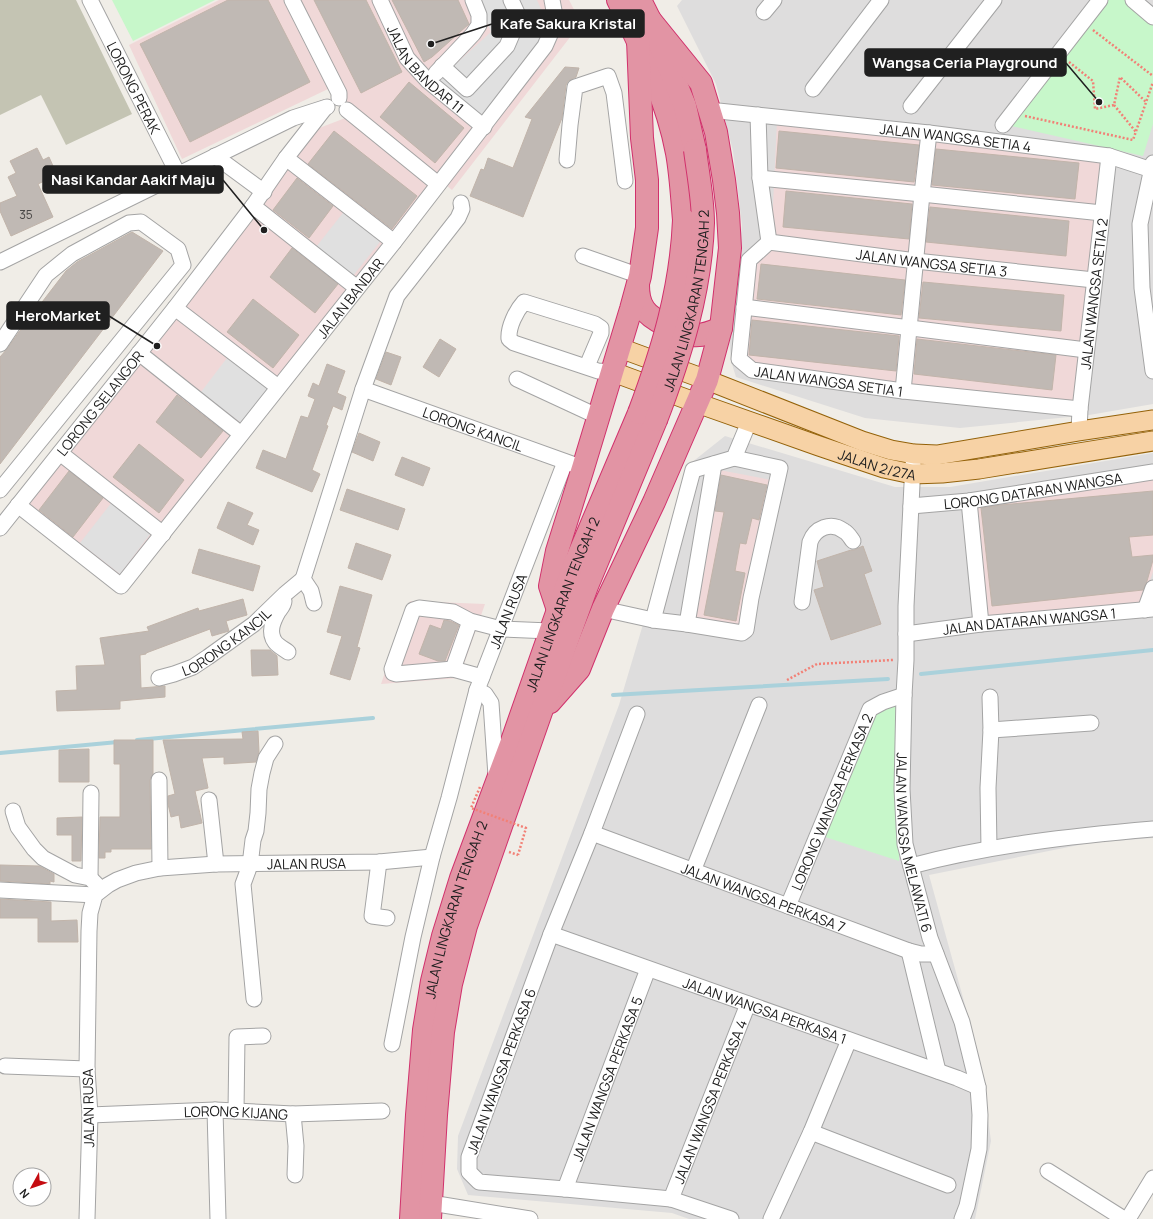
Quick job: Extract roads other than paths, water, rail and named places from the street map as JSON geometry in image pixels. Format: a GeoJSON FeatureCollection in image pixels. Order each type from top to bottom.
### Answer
{"type":"FeatureCollection","features":[{"type":"Feature","properties":{"kind":"highway","name":"JALAN LINGKARAN TENGAH 2"},"geometry":{"type":"LineString","coordinates":[[431,1211],[436,1115],[443,1032],[451,984],[466,926],[647,416],[655,367],[672,310],[683,249],[684,220],[677,154],[668,119],[653,75],[638,40],[618,0]]}},
{"type":"Feature","properties":{"kind":"highway","name":"JALAN LINGKARAN TENGAH 2"},"geometry":{"type":"LineString","coordinates":[[411,1219],[424,1030],[432,981],[443,936],[488,784],[550,631],[574,566],[647,416],[673,373],[690,314],[698,275],[702,251],[703,221],[695,150],[685,106],[650,20],[640,0]]}},
{"type":"Feature","properties":{"kind":"highway"},"geometry":{"type":"LineString","coordinates":[[541,712],[579,669],[603,609],[654,502],[707,380],[721,328],[730,241],[724,180],[716,132],[701,83],[650,20]]}},
{"type":"Feature","properties":{"kind":"highway"},"geometry":{"type":"LineString","coordinates":[[558,610],[550,586],[574,465],[599,417],[613,372],[639,280],[647,228],[647,180],[642,138],[638,40]]}},
{"type":"Feature","properties":{"kind":"highway"},"geometry":{"type":"LineString","coordinates":[[639,280],[640,300],[644,309],[653,318],[675,330],[692,336],[709,333],[721,328]]}},
{"type":"Feature","properties":{"kind":"main road","name":"JALAN 2/27A"},"geometry":{"type":"LineString","coordinates":[[620,348],[707,380],[862,442],[891,450],[914,454],[937,455],[1153,420]]}},
{"type":"Feature","properties":{"kind":"main road","name":"JALAN 2/27A"},"geometry":{"type":"LineString","coordinates":[[613,372],[749,422],[884,468],[912,474],[942,473],[979,469],[1150,444]]}},
{"type":"Feature","properties":{"kind":"street","name":"LORONG PERAK"},"geometry":{"type":"LineString","coordinates":[[90,0],[178,174]]}},
{"type":"Feature","properties":{"kind":"street"},"geometry":{"type":"LineString","coordinates":[[292,0],[339,93],[335,106]]}},
{"type":"Feature","properties":{"kind":"street","name":"JALAN BANDAR 11"},"geometry":{"type":"LineString","coordinates":[[380,0],[407,58],[428,81],[484,127]]}},
{"type":"Feature","properties":{"kind":"street"},"geometry":{"type":"LineString","coordinates":[[428,81],[473,34],[478,25],[479,15],[472,0]]}},
{"type":"Feature","properties":{"kind":"street"},"geometry":{"type":"LineString","coordinates":[[442,66],[467,88],[507,46],[513,32],[517,13],[511,0]]}},
{"type":"Feature","properties":{"kind":"street","name":"JALAN BANDAR"},"geometry":{"type":"LineString","coordinates":[[18,505],[121,586],[394,242],[545,46],[556,22],[552,0]]}},
{"type":"Feature","properties":{"kind":"street"},"geometry":{"type":"LineString","coordinates":[[764,12],[774,0]]}},
{"type":"Feature","properties":{"kind":"street"},"geometry":{"type":"LineString","coordinates":[[813,89],[881,0]]}},
{"type":"Feature","properties":{"kind":"street"},"geometry":{"type":"LineString","coordinates":[[911,106],[994,0]]}},
{"type":"Feature","properties":{"kind":"street"},"geometry":{"type":"LineString","coordinates":[[1003,125],[1100,0]]}},
{"type":"Feature","properties":{"kind":"street"},"geometry":{"type":"LineString","coordinates":[[1133,0],[1153,17]]}},
{"type":"Feature","properties":{"kind":"street"},"geometry":{"type":"LineString","coordinates":[[567,160],[575,87],[608,76],[614,93],[625,181]]}},
{"type":"Feature","properties":{"kind":"street"},"geometry":{"type":"LineString","coordinates":[[0,262],[293,118],[335,106]]}},
{"type":"Feature","properties":{"kind":"street"},"geometry":{"type":"LineString","coordinates":[[335,106],[438,184]]}},
{"type":"Feature","properties":{"kind":"street","name":"LORONG SELANGOR"},"geometry":{"type":"LineString","coordinates":[[0,528],[175,308],[264,192],[286,158],[335,106]]}},
{"type":"Feature","properties":{"kind":"street","name":"JALAN WANGSA SETIA 4"},"geometry":{"type":"LineString","coordinates":[[709,110],[930,133],[1109,156],[1152,167]]}},
{"type":"Feature","properties":{"kind":"street"},"geometry":{"type":"LineString","coordinates":[[758,115],[760,178],[769,242]]}},
{"type":"Feature","properties":{"kind":"street"},"geometry":{"type":"LineString","coordinates":[[903,391],[922,194],[930,133]]}},
{"type":"Feature","properties":{"kind":"street"},"geometry":{"type":"LineString","coordinates":[[620,138],[642,138]]}},
{"type":"Feature","properties":{"kind":"street"},"geometry":{"type":"LineString","coordinates":[[215,156],[264,192]]}},
{"type":"Feature","properties":{"kind":"street","name":"JALAN WANGSA SETIA 2"},"geometry":{"type":"LineString","coordinates":[[1079,431],[1086,350],[1109,156]]}},
{"type":"Feature","properties":{"kind":"street"},"geometry":{"type":"LineString","coordinates":[[286,158],[394,242]]}},
{"type":"Feature","properties":{"kind":"street"},"geometry":{"type":"LineString","coordinates":[[1152,167],[1140,224],[1142,288],[1153,371]]}},
{"type":"Feature","properties":{"kind":"street"},"geometry":{"type":"LineString","coordinates":[[760,178],[1102,214]]}},
{"type":"Feature","properties":{"kind":"street"},"geometry":{"type":"LineString","coordinates":[[314,603],[303,578],[363,389],[396,296],[458,218],[462,209],[461,203]]}},
{"type":"Feature","properties":{"kind":"street"},"geometry":{"type":"LineString","coordinates":[[253,206],[357,288]]}},
{"type":"Feature","properties":{"kind":"street"},"geometry":{"type":"LineString","coordinates":[[0,344],[46,275],[72,254],[129,223],[141,222],[178,249],[183,265],[0,490]]}},
{"type":"Feature","properties":{"kind":"street","name":"JALAN WANGSA SETIA 3"},"geometry":{"type":"LineString","coordinates":[[769,242],[916,261],[1094,280]]}},
{"type":"Feature","properties":{"kind":"street","name":"JALAN WANGSA SETIA 1"},"geometry":{"type":"LineString","coordinates":[[769,242],[749,260],[739,359],[752,370],[903,391],[1080,409]]}},
{"type":"Feature","properties":{"kind":"street"},"geometry":{"type":"LineString","coordinates":[[583,256],[639,280]]}},
{"type":"Feature","properties":{"kind":"street"},"geometry":{"type":"LineString","coordinates":[[587,366],[601,333],[601,328],[596,324],[524,302],[519,308],[508,332],[509,339],[514,343],[598,370],[613,372]]}},
{"type":"Feature","properties":{"kind":"street"},"geometry":{"type":"LineString","coordinates":[[744,307],[1086,350]]}},
{"type":"Feature","properties":{"kind":"street"},"geometry":{"type":"LineString","coordinates":[[175,308],[278,388]]}},
{"type":"Feature","properties":{"kind":"street"},"geometry":{"type":"LineString","coordinates":[[139,353],[241,434]]}},
{"type":"Feature","properties":{"kind":"street"},"geometry":{"type":"LineString","coordinates":[[517,379],[599,417]]}},
{"type":"Feature","properties":{"kind":"street","name":"LORONG KANCIL"},"geometry":{"type":"LineString","coordinates":[[363,389],[574,465]]}},
{"type":"Feature","properties":{"kind":"street"},"geometry":{"type":"LineString","coordinates":[[734,458],[749,422]]}},
{"type":"Feature","properties":{"kind":"street"},"geometry":{"type":"LineString","coordinates":[[60,453],[162,534]]}},
{"type":"Feature","properties":{"kind":"street","name":"JALAN WANGSA MELAWATI 6"},"geometry":{"type":"LineString","coordinates":[[914,454],[906,606],[902,789],[905,844],[930,938],[962,1022],[978,1087],[980,1115],[979,1149],[967,1206],[962,1219]]}},
{"type":"Feature","properties":{"kind":"street"},"geometry":{"type":"LineString","coordinates":[[603,609],[653,620],[742,633],[746,630],[780,468],[734,458],[693,470],[653,620]]}},
{"type":"Feature","properties":{"kind":"street"},"geometry":{"type":"LineString","coordinates":[[686,624],[714,464]]}},
{"type":"Feature","properties":{"kind":"street","name":"JALAN RUSA"},"geometry":{"type":"LineString","coordinates":[[87,1219],[90,1115],[87,1069],[89,930],[90,913],[98,892],[117,880],[127,876],[160,868],[216,864],[250,865],[379,862],[432,857],[450,798],[480,684],[501,629],[574,465]]}},
{"type":"Feature","properties":{"kind":"street","name":"LORONG DATARAN WANGSA"},"geometry":{"type":"LineString","coordinates":[[912,506],[969,500],[1153,472]]}},
{"type":"Feature","properties":{"kind":"street"},"geometry":{"type":"LineString","coordinates":[[969,500],[981,624]]}},
{"type":"Feature","properties":{"kind":"street"},"geometry":{"type":"LineString","coordinates":[[802,602],[812,536],[818,530],[828,526],[837,527],[845,531],[853,541]]}},
{"type":"Feature","properties":{"kind":"street","name":"LORONG KANCIL"},"geometry":{"type":"LineString","coordinates":[[159,678],[193,667],[208,657],[254,624],[303,578]]}},
{"type":"Feature","properties":{"kind":"street"},"geometry":{"type":"LineString","coordinates":[[1149,610],[1153,588]]}},
{"type":"Feature","properties":{"kind":"street"},"geometry":{"type":"LineString","coordinates":[[285,594],[284,604],[278,612],[272,625],[271,633],[275,642],[288,652]]}},
{"type":"Feature","properties":{"kind":"street"},"geometry":{"type":"LineString","coordinates":[[488,784],[491,703],[480,684],[453,669],[393,673],[392,669],[413,610],[419,608],[453,612],[470,621],[501,629],[550,631]]}},
{"type":"Feature","properties":{"kind":"street","name":"JALAN DATARAN WANGSA 1"},"geometry":{"type":"LineString","coordinates":[[906,634],[981,624],[1149,610]]}},
{"type":"Feature","properties":{"kind":"street"},"geometry":{"type":"LineString","coordinates":[[453,669],[470,621]]}},
{"type":"Feature","properties":{"kind":"street","name":"LORONG WANGSA PERKASA 2"},"geometry":{"type":"LineString","coordinates":[[788,906],[870,709],[883,702],[904,695]]}},
{"type":"Feature","properties":{"kind":"street"},"geometry":{"type":"LineString","coordinates":[[989,848],[988,788],[991,730],[990,697]]}},
{"type":"Feature","properties":{"kind":"street"},"geometry":{"type":"LineString","coordinates":[[693,871],[759,705]]}},
{"type":"Feature","properties":{"kind":"street","name":"JALAN WANGSA PERKASA 6"},"geometry":{"type":"LineString","coordinates":[[637,714],[592,833],[551,934],[468,1157],[469,1172],[479,1182],[671,1199],[731,1219]]}},
{"type":"Feature","properties":{"kind":"street"},"geometry":{"type":"LineString","coordinates":[[991,730],[1091,723]]}},
{"type":"Feature","properties":{"kind":"street"},"geometry":{"type":"LineString","coordinates":[[254,999],[243,884],[250,865],[251,850],[256,831],[259,789],[262,773],[266,758],[274,744]]}},
{"type":"Feature","properties":{"kind":"street"},"geometry":{"type":"LineString","coordinates":[[159,780],[160,868]]}},
{"type":"Feature","properties":{"kind":"street"},"geometry":{"type":"LineString","coordinates":[[91,793],[90,878],[98,892]]}},
{"type":"Feature","properties":{"kind":"street"},"geometry":{"type":"LineString","coordinates":[[209,800],[216,864]]}},
{"type":"Feature","properties":{"kind":"street"},"geometry":{"type":"LineString","coordinates":[[13,811],[18,827],[34,849],[43,858],[75,875],[90,878]]}},
{"type":"Feature","properties":{"kind":"street"},"geometry":{"type":"LineString","coordinates":[[911,866],[989,848],[1094,834],[1153,829]]}},
{"type":"Feature","properties":{"kind":"street","name":"JALAN WANGSA PERKASA 7"},"geometry":{"type":"LineString","coordinates":[[592,833],[909,951],[921,954],[936,954]]}},
{"type":"Feature","properties":{"kind":"street"},"geometry":{"type":"LineString","coordinates":[[392,1044],[413,937],[432,857]]}},
{"type":"Feature","properties":{"kind":"street"},"geometry":{"type":"LineString","coordinates":[[379,862],[372,916],[387,918]]}},
{"type":"Feature","properties":{"kind":"street"},"geometry":{"type":"LineString","coordinates":[[0,890],[98,892]]}},
{"type":"Feature","properties":{"kind":"street","name":"JALAN WANGSA PERKASA 1"},"geometry":{"type":"LineString","coordinates":[[551,934],[938,1071],[978,1087]]}},
{"type":"Feature","properties":{"kind":"street"},"geometry":{"type":"LineString","coordinates":[[909,951],[938,1071]]}},
{"type":"Feature","properties":{"kind":"street","name":"JALAN WANGSA PERKASA 5"},"geometry":{"type":"LineString","coordinates":[[564,1189],[648,969]]}},
{"type":"Feature","properties":{"kind":"street","name":"JALAN WANGSA PERKASA 4"},"geometry":{"type":"LineString","coordinates":[[671,1199],[748,1004]]}},
{"type":"Feature","properties":{"kind":"street"},"geometry":{"type":"LineString","coordinates":[[236,1111],[237,1037],[263,1036]]}},
{"type":"Feature","properties":{"kind":"street"},"geometry":{"type":"LineString","coordinates":[[771,1219],[811,1132],[849,1040]]}},
{"type":"Feature","properties":{"kind":"street"},"geometry":{"type":"LineString","coordinates":[[4,1066],[87,1069]]}},
{"type":"Feature","properties":{"kind":"street"},"geometry":{"type":"LineString","coordinates":[[215,1110],[218,1219]]}},
{"type":"Feature","properties":{"kind":"street","name":"LORONG KIJANG"},"geometry":{"type":"LineString","coordinates":[[90,1115],[215,1110],[293,1114],[382,1111]]}},
{"type":"Feature","properties":{"kind":"street"},"geometry":{"type":"LineString","coordinates":[[293,1114],[296,1146],[294,1174]]}},
{"type":"Feature","properties":{"kind":"street"},"geometry":{"type":"LineString","coordinates":[[811,1132],[948,1186]]}},
{"type":"Feature","properties":{"kind":"street"},"geometry":{"type":"LineString","coordinates":[[1048,1171],[1124,1219]]}},
{"type":"Feature","properties":{"kind":"street"},"geometry":{"type":"LineString","coordinates":[[1128,1219],[1153,1178]]}},
{"type":"Feature","properties":{"kind":"street"},"geometry":{"type":"LineString","coordinates":[[431,1211],[530,1219]]}},
{"type":"Feature","properties":{"kind":"waterway"},"geometry":{"type":"LineString","coordinates":[[921,674],[1153,650]]}},
{"type":"Feature","properties":{"kind":"waterway"},"geometry":{"type":"LineString","coordinates":[[613,695],[888,679]]}},
{"type":"Feature","properties":{"kind":"waterway"},"geometry":{"type":"LineString","coordinates":[[137,740],[373,718]]}},
{"type":"Feature","properties":{"kind":"waterway"},"geometry":{"type":"LineString","coordinates":[[0,753],[118,742]]}},
{"type":"Feature","properties":{"kind":"place","name":"Kafe Sakura Kristal"},"geometry":{"type":"Point","coordinates":[431,44]}},
{"type":"Feature","properties":{"kind":"place","name":"Wangsa Ceria Playground"},"geometry":{"type":"Point","coordinates":[1099,102]}},
{"type":"Feature","properties":{"kind":"place","name":"Nasi Kandar Aakif Maju"},"geometry":{"type":"Point","coordinates":[264,230]}},
{"type":"Feature","properties":{"kind":"place","name":"HeroMarket"},"geometry":{"type":"Point","coordinates":[157,346]}}]}
